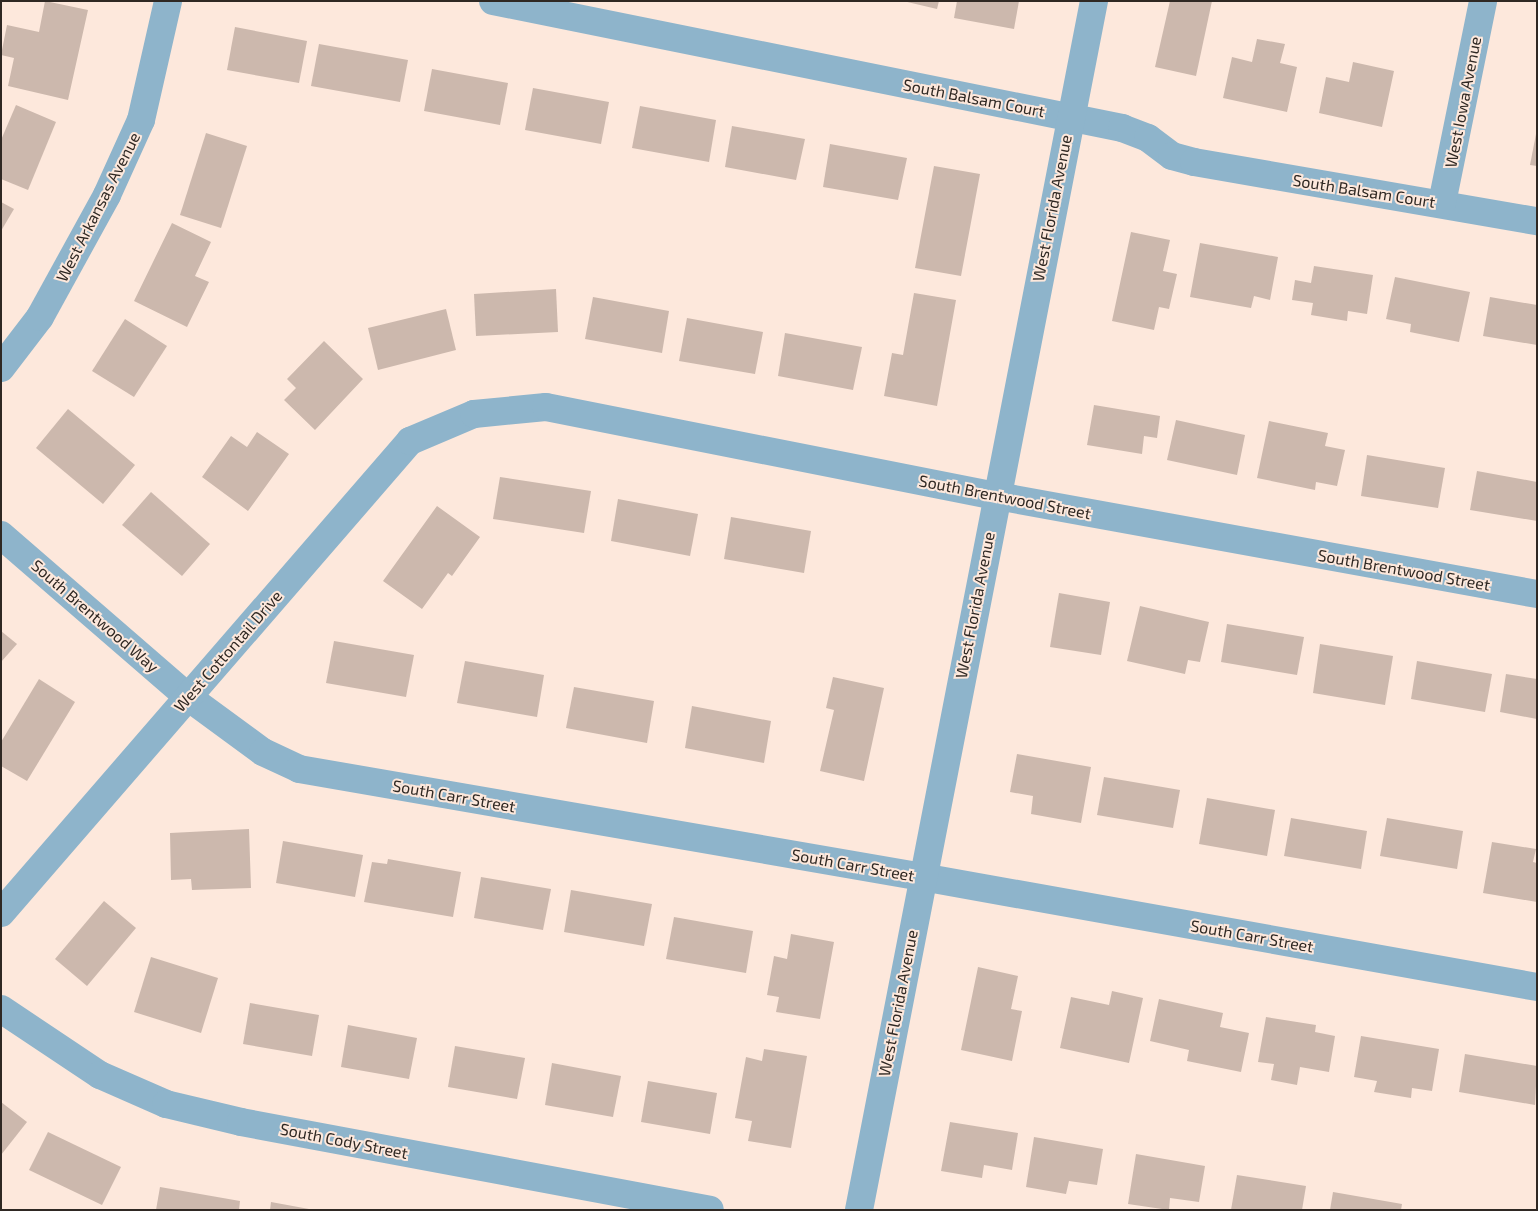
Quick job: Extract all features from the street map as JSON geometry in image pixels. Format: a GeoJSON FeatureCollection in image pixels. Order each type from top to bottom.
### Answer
{"type":"FeatureCollection","features":[{"type":"Feature","properties":{"kind":"street","name":"West Arkansas Avenue"},"geometry":{"type":"LineString","coordinates":[[1,368],[40,317],[107,196],[141,120],[168,1]]}},
{"type":"Feature","properties":{"kind":"street","name":"South Balsam Court"},"geometry":{"type":"LineString","coordinates":[[493,1],[1122,128],[1148,138],[1172,156],[1194,162],[1537,221]]}},
{"type":"Feature","properties":{"kind":"street","name":"West Florida Avenue"},"geometry":{"type":"LineString","coordinates":[[859,1210],[922,877],[1094,1]]}},
{"type":"Feature","properties":{"kind":"street","name":"West Iowa Avenue"},"geometry":{"type":"LineString","coordinates":[[1442,204],[1483,1]]}},
{"type":"Feature","properties":{"kind":"street","name":"South Brentwood Street"},"geometry":{"type":"LineString","coordinates":[[474,414],[546,407],[997,496],[1537,594]]}},
{"type":"Feature","properties":{"kind":"street","name":"West Cottontail Drive"},"geometry":{"type":"LineString","coordinates":[[1,913],[410,440],[474,414]]}},
{"type":"Feature","properties":{"kind":"street","name":"South Brentwood Way"},"geometry":{"type":"LineString","coordinates":[[1,535],[188,698]]}},
{"type":"Feature","properties":{"kind":"street","name":"South Carr Street"},"geometry":{"type":"LineString","coordinates":[[188,698],[263,752],[299,769],[922,877],[1537,987]]}},
{"type":"Feature","properties":{"kind":"street","name":"South Cody Street"},"geometry":{"type":"LineString","coordinates":[[1,1009],[100,1075],[166,1104],[241,1122],[710,1210]]}},
{"type":"Feature","properties":{"kind":"building"},"geometry":{"type":"Polygon","coordinates":[[[45,1],[88,10],[68,100],[8,86],[14,58],[1,55],[7,25],[39,32],[45,1]]]}},
{"type":"Feature","properties":{"kind":"building"},"geometry":{"type":"Polygon","coordinates":[[[903,1],[939,1],[937,9],[903,1]]]}},
{"type":"Feature","properties":{"kind":"building"},"geometry":{"type":"Polygon","coordinates":[[[957,1],[1019,1],[1014,29],[954,18],[957,1]]]}},
{"type":"Feature","properties":{"kind":"building"},"geometry":{"type":"Polygon","coordinates":[[[1170,1],[1212,1],[1196,76],[1155,67],[1170,1]]]}},
{"type":"Feature","properties":{"kind":"building"},"geometry":{"type":"Polygon","coordinates":[[[235,27],[307,41],[299,83],[227,70],[235,27]]]}},
{"type":"Feature","properties":{"kind":"building"},"geometry":{"type":"Polygon","coordinates":[[[1257,39],[1285,44],[1280,63],[1297,67],[1287,112],[1223,98],[1232,57],[1252,62],[1257,39]]]}},
{"type":"Feature","properties":{"kind":"building"},"geometry":{"type":"Polygon","coordinates":[[[319,44],[408,60],[400,102],[311,86],[319,44]]]}},
{"type":"Feature","properties":{"kind":"building"},"geometry":{"type":"Polygon","coordinates":[[[1353,62],[1394,71],[1382,127],[1319,113],[1326,77],[1349,82],[1353,62]]]}},
{"type":"Feature","properties":{"kind":"building"},"geometry":{"type":"Polygon","coordinates":[[[432,69],[508,83],[500,125],[424,111],[432,69]]]}},
{"type":"Feature","properties":{"kind":"building"},"geometry":{"type":"Polygon","coordinates":[[[533,88],[609,102],[601,144],[525,130],[533,88]]]}},
{"type":"Feature","properties":{"kind":"building"},"geometry":{"type":"Polygon","coordinates":[[[16,105],[56,122],[28,190],[1,179],[1,140],[16,105]]]}},
{"type":"Feature","properties":{"kind":"building"},"geometry":{"type":"Polygon","coordinates":[[[640,106],[716,120],[709,162],[632,148],[640,106]]]}},
{"type":"Feature","properties":{"kind":"building"},"geometry":{"type":"Polygon","coordinates":[[[732,126],[805,139],[796,180],[725,167],[732,126]]]}},
{"type":"Feature","properties":{"kind":"building"},"geometry":{"type":"Polygon","coordinates":[[[1537,129],[1537,166],[1530,165],[1537,129]]]}},
{"type":"Feature","properties":{"kind":"building"},"geometry":{"type":"Polygon","coordinates":[[[206,133],[247,146],[221,228],[180,215],[206,133]]]}},
{"type":"Feature","properties":{"kind":"building"},"geometry":{"type":"Polygon","coordinates":[[[830,144],[907,158],[898,200],[823,187],[830,144]]]}},
{"type":"Feature","properties":{"kind":"building"},"geometry":{"type":"Polygon","coordinates":[[[934,166],[980,174],[961,276],[915,268],[934,166]]]}},
{"type":"Feature","properties":{"kind":"building"},"geometry":{"type":"Polygon","coordinates":[[[1,202],[14,209],[1,231],[1,202]]]}},
{"type":"Feature","properties":{"kind":"building"},"geometry":{"type":"Polygon","coordinates":[[[172,223],[211,242],[195,276],[209,282],[187,327],[134,301],[172,223]]]}},
{"type":"Feature","properties":{"kind":"building"},"geometry":{"type":"Polygon","coordinates":[[[1131,232],[1170,240],[1163,271],[1177,274],[1169,309],[1159,307],[1154,330],[1112,321],[1131,232]]]}},
{"type":"Feature","properties":{"kind":"building"},"geometry":{"type":"Polygon","coordinates":[[[1200,243],[1278,257],[1270,300],[1254,296],[1251,308],[1190,297],[1200,243]]]}},
{"type":"Feature","properties":{"kind":"building"},"geometry":{"type":"Polygon","coordinates":[[[1314,266],[1373,275],[1367,314],[1348,311],[1347,321],[1311,315],[1313,303],[1292,300],[1295,280],[1311,283],[1314,266]]]}},
{"type":"Feature","properties":{"kind":"building"},"geometry":{"type":"Polygon","coordinates":[[[1395,277],[1470,292],[1459,342],[1410,332],[1411,324],[1386,319],[1395,277]]]}},
{"type":"Feature","properties":{"kind":"building"},"geometry":{"type":"Polygon","coordinates":[[[556,289],[558,332],[476,336],[474,294],[556,289]]]}},
{"type":"Feature","properties":{"kind":"building"},"geometry":{"type":"Polygon","coordinates":[[[914,293],[956,300],[937,406],[884,396],[892,353],[903,355],[914,293]]]}},
{"type":"Feature","properties":{"kind":"building"},"geometry":{"type":"Polygon","coordinates":[[[593,297],[669,311],[662,353],[585,339],[593,297]]]}},
{"type":"Feature","properties":{"kind":"building"},"geometry":{"type":"Polygon","coordinates":[[[1490,297],[1537,305],[1537,345],[1483,336],[1490,297]]]}},
{"type":"Feature","properties":{"kind":"building"},"geometry":{"type":"Polygon","coordinates":[[[446,309],[456,350],[378,370],[368,328],[446,309]]]}},
{"type":"Feature","properties":{"kind":"building"},"geometry":{"type":"Polygon","coordinates":[[[687,318],[763,332],[755,374],[679,361],[687,318]]]}},
{"type":"Feature","properties":{"kind":"building"},"geometry":{"type":"Polygon","coordinates":[[[125,319],[167,346],[134,397],[92,371],[125,319]]]}},
{"type":"Feature","properties":{"kind":"building"},"geometry":{"type":"Polygon","coordinates":[[[785,333],[862,347],[853,390],[778,376],[785,333]]]}},
{"type":"Feature","properties":{"kind":"building"},"geometry":{"type":"Polygon","coordinates":[[[324,341],[363,379],[315,430],[284,400],[296,388],[287,379],[324,341]]]}},
{"type":"Feature","properties":{"kind":"building"},"geometry":{"type":"Polygon","coordinates":[[[1094,405],[1160,416],[1157,438],[1144,436],[1142,454],[1087,445],[1094,405]]]}},
{"type":"Feature","properties":{"kind":"building"},"geometry":{"type":"Polygon","coordinates":[[[68,409],[135,465],[103,504],[36,448],[68,409]]]}},
{"type":"Feature","properties":{"kind":"building"},"geometry":{"type":"Polygon","coordinates":[[[1176,420],[1245,435],[1237,475],[1167,460],[1176,420]]]}},
{"type":"Feature","properties":{"kind":"building"},"geometry":{"type":"Polygon","coordinates":[[[1269,421],[1328,433],[1325,446],[1345,450],[1337,486],[1316,482],[1315,490],[1257,478],[1269,421]]]}},
{"type":"Feature","properties":{"kind":"building"},"geometry":{"type":"Polygon","coordinates":[[[257,432],[289,454],[248,511],[202,477],[231,436],[247,447],[257,432]]]}},
{"type":"Feature","properties":{"kind":"building"},"geometry":{"type":"Polygon","coordinates":[[[1367,455],[1445,468],[1438,508],[1361,496],[1367,455]]]}},
{"type":"Feature","properties":{"kind":"building"},"geometry":{"type":"Polygon","coordinates":[[[1477,471],[1537,482],[1537,521],[1470,510],[1477,471]]]}},
{"type":"Feature","properties":{"kind":"building"},"geometry":{"type":"Polygon","coordinates":[[[500,477],[591,491],[584,533],[493,519],[500,477]]]}},
{"type":"Feature","properties":{"kind":"building"},"geometry":{"type":"Polygon","coordinates":[[[151,492],[210,544],[182,576],[122,525],[151,492]]]}},
{"type":"Feature","properties":{"kind":"building"},"geometry":{"type":"Polygon","coordinates":[[[618,499],[698,514],[690,556],[611,541],[618,499]]]}},
{"type":"Feature","properties":{"kind":"building"},"geometry":{"type":"Polygon","coordinates":[[[437,506],[480,537],[452,576],[448,573],[422,609],[383,581],[437,506]]]}},
{"type":"Feature","properties":{"kind":"building"},"geometry":{"type":"Polygon","coordinates":[[[731,517],[811,531],[804,573],[724,559],[731,517]]]}},
{"type":"Feature","properties":{"kind":"building"},"geometry":{"type":"Polygon","coordinates":[[[1059,593],[1110,602],[1101,655],[1050,647],[1059,593]]]}},
{"type":"Feature","properties":{"kind":"building"},"geometry":{"type":"Polygon","coordinates":[[[1140,606],[1209,622],[1200,662],[1188,660],[1185,674],[1127,661],[1140,606]]]}},
{"type":"Feature","properties":{"kind":"building"},"geometry":{"type":"Polygon","coordinates":[[[1227,624],[1304,637],[1297,675],[1221,662],[1227,624]]]}},
{"type":"Feature","properties":{"kind":"building"},"geometry":{"type":"Polygon","coordinates":[[[1,631],[17,644],[1,662],[1,631]]]}},
{"type":"Feature","properties":{"kind":"building"},"geometry":{"type":"Polygon","coordinates":[[[334,641],[414,655],[406,697],[326,683],[334,641]]]}},
{"type":"Feature","properties":{"kind":"building"},"geometry":{"type":"Polygon","coordinates":[[[1320,644],[1393,656],[1385,705],[1313,693],[1320,644]]]}},
{"type":"Feature","properties":{"kind":"building"},"geometry":{"type":"Polygon","coordinates":[[[465,661],[544,675],[537,717],[457,703],[465,661]]]}},
{"type":"Feature","properties":{"kind":"building"},"geometry":{"type":"Polygon","coordinates":[[[1417,661],[1492,674],[1485,712],[1411,699],[1417,661]]]}},
{"type":"Feature","properties":{"kind":"building"},"geometry":{"type":"Polygon","coordinates":[[[1506,674],[1537,679],[1537,719],[1500,712],[1506,674]]]}},
{"type":"Feature","properties":{"kind":"building"},"geometry":{"type":"Polygon","coordinates":[[[833,677],[884,688],[864,781],[820,771],[834,710],[826,708],[833,677]]]}},
{"type":"Feature","properties":{"kind":"building"},"geometry":{"type":"Polygon","coordinates":[[[39,679],[75,702],[27,781],[1,766],[1,742],[39,679]]]}},
{"type":"Feature","properties":{"kind":"building"},"geometry":{"type":"Polygon","coordinates":[[[574,687],[654,701],[647,743],[566,728],[574,687]]]}},
{"type":"Feature","properties":{"kind":"building"},"geometry":{"type":"Polygon","coordinates":[[[692,706],[771,721],[764,763],[685,748],[692,706]]]}},
{"type":"Feature","properties":{"kind":"building"},"geometry":{"type":"Polygon","coordinates":[[[1017,754],[1091,767],[1081,823],[1031,814],[1033,796],[1010,792],[1017,754]]]}},
{"type":"Feature","properties":{"kind":"building"},"geometry":{"type":"Polygon","coordinates":[[[1104,777],[1180,790],[1173,828],[1097,815],[1104,777]]]}},
{"type":"Feature","properties":{"kind":"building"},"geometry":{"type":"Polygon","coordinates":[[[1207,798],[1275,810],[1267,856],[1199,844],[1207,798]]]}},
{"type":"Feature","properties":{"kind":"building"},"geometry":{"type":"Polygon","coordinates":[[[1291,818],[1367,831],[1361,869],[1284,856],[1291,818]]]}},
{"type":"Feature","properties":{"kind":"building"},"geometry":{"type":"Polygon","coordinates":[[[1387,818],[1463,831],[1457,869],[1380,856],[1387,818]]]}},
{"type":"Feature","properties":{"kind":"building"},"geometry":{"type":"Polygon","coordinates":[[[249,829],[251,888],[192,890],[191,879],[171,880],[170,833],[249,829]]]}},
{"type":"Feature","properties":{"kind":"building"},"geometry":{"type":"Polygon","coordinates":[[[283,841],[363,855],[355,897],[276,883],[283,841]]]}},
{"type":"Feature","properties":{"kind":"building"},"geometry":{"type":"Polygon","coordinates":[[[1492,842],[1536,849],[1533,862],[1537,863],[1537,902],[1483,893],[1492,842]]]}},
{"type":"Feature","properties":{"kind":"building"},"geometry":{"type":"Polygon","coordinates":[[[388,859],[461,872],[453,917],[364,902],[372,862],[387,864],[388,859]]]}},
{"type":"Feature","properties":{"kind":"building"},"geometry":{"type":"Polygon","coordinates":[[[481,877],[551,889],[543,930],[474,918],[481,877]]]}},
{"type":"Feature","properties":{"kind":"building"},"geometry":{"type":"Polygon","coordinates":[[[571,890],[652,904],[644,946],[564,932],[571,890]]]}},
{"type":"Feature","properties":{"kind":"building"},"geometry":{"type":"Polygon","coordinates":[[[104,901],[136,928],[87,986],[55,959],[104,901]]]}},
{"type":"Feature","properties":{"kind":"building"},"geometry":{"type":"Polygon","coordinates":[[[674,917],[753,931],[746,973],[666,959],[674,917]]]}},
{"type":"Feature","properties":{"kind":"building"},"geometry":{"type":"Polygon","coordinates":[[[791,934],[834,942],[820,1019],[776,1012],[779,997],[767,995],[774,956],[787,959],[791,934]]]}},
{"type":"Feature","properties":{"kind":"building"},"geometry":{"type":"Polygon","coordinates":[[[151,957],[218,978],[201,1033],[134,1012],[151,957]]]}},
{"type":"Feature","properties":{"kind":"building"},"geometry":{"type":"Polygon","coordinates":[[[978,967],[1018,976],[1011,1009],[1022,1011],[1012,1061],[961,1050],[978,967]]]}},
{"type":"Feature","properties":{"kind":"building"},"geometry":{"type":"Polygon","coordinates":[[[1112,991],[1143,998],[1129,1063],[1060,1048],[1071,997],[1109,1005],[1112,991]]]}},
{"type":"Feature","properties":{"kind":"building"},"geometry":{"type":"Polygon","coordinates":[[[1159,999],[1223,1013],[1220,1027],[1249,1033],[1241,1072],[1187,1061],[1189,1050],[1150,1041],[1159,999]]]}},
{"type":"Feature","properties":{"kind":"building"},"geometry":{"type":"Polygon","coordinates":[[[250,1003],[319,1015],[312,1056],[243,1044],[250,1003]]]}},
{"type":"Feature","properties":{"kind":"building"},"geometry":{"type":"Polygon","coordinates":[[[1266,1017],[1316,1025],[1315,1032],[1335,1036],[1329,1072],[1300,1067],[1297,1085],[1271,1080],[1274,1064],[1258,1062],[1266,1017]]]}},
{"type":"Feature","properties":{"kind":"building"},"geometry":{"type":"Polygon","coordinates":[[[348,1025],[417,1038],[409,1079],[341,1067],[348,1025]]]}},
{"type":"Feature","properties":{"kind":"building"},"geometry":{"type":"Polygon","coordinates":[[[1361,1036],[1439,1049],[1432,1091],[1412,1088],[1411,1098],[1374,1092],[1377,1081],[1354,1077],[1361,1036]]]}},
{"type":"Feature","properties":{"kind":"building"},"geometry":{"type":"Polygon","coordinates":[[[455,1046],[525,1058],[517,1099],[448,1087],[455,1046]]]}},
{"type":"Feature","properties":{"kind":"building"},"geometry":{"type":"Polygon","coordinates":[[[764,1049],[807,1056],[791,1148],[748,1141],[752,1121],[735,1118],[746,1057],[762,1061],[764,1049]]]}},
{"type":"Feature","properties":{"kind":"building"},"geometry":{"type":"Polygon","coordinates":[[[1465,1054],[1537,1066],[1535,1105],[1459,1092],[1465,1054]]]}},
{"type":"Feature","properties":{"kind":"building"},"geometry":{"type":"Polygon","coordinates":[[[552,1063],[621,1076],[613,1117],[545,1105],[552,1063]]]}},
{"type":"Feature","properties":{"kind":"building"},"geometry":{"type":"Polygon","coordinates":[[[648,1081],[717,1093],[710,1134],[641,1122],[648,1081]]]}},
{"type":"Feature","properties":{"kind":"building"},"geometry":{"type":"Polygon","coordinates":[[[1,1102],[27,1122],[1,1155],[1,1102]]]}},
{"type":"Feature","properties":{"kind":"building"},"geometry":{"type":"Polygon","coordinates":[[[950,1122],[1018,1133],[1012,1170],[984,1165],[982,1178],[941,1171],[950,1122]]]}},
{"type":"Feature","properties":{"kind":"building"},"geometry":{"type":"Polygon","coordinates":[[[48,1132],[121,1167],[102,1205],[29,1170],[48,1132]]]}},
{"type":"Feature","properties":{"kind":"building"},"geometry":{"type":"Polygon","coordinates":[[[1034,1137],[1103,1149],[1097,1185],[1069,1181],[1066,1194],[1026,1187],[1034,1137]]]}},
{"type":"Feature","properties":{"kind":"building"},"geometry":{"type":"Polygon","coordinates":[[[1136,1154],[1205,1166],[1199,1202],[1170,1198],[1169,1210],[1128,1204],[1136,1154]]]}},
{"type":"Feature","properties":{"kind":"building"},"geometry":{"type":"Polygon","coordinates":[[[1237,1175],[1306,1186],[1302,1210],[1231,1210],[1237,1175]]]}},
{"type":"Feature","properties":{"kind":"building"},"geometry":{"type":"Polygon","coordinates":[[[160,1187],[240,1201],[239,1210],[156,1210],[160,1187]]]}},
{"type":"Feature","properties":{"kind":"building"},"geometry":{"type":"Polygon","coordinates":[[[1333,1192],[1402,1204],[1401,1210],[1330,1210],[1333,1192]]]}},
{"type":"Feature","properties":{"kind":"building"},"geometry":{"type":"Polygon","coordinates":[[[271,1202],[309,1209],[309,1210],[270,1210],[271,1202]]]}}]}
